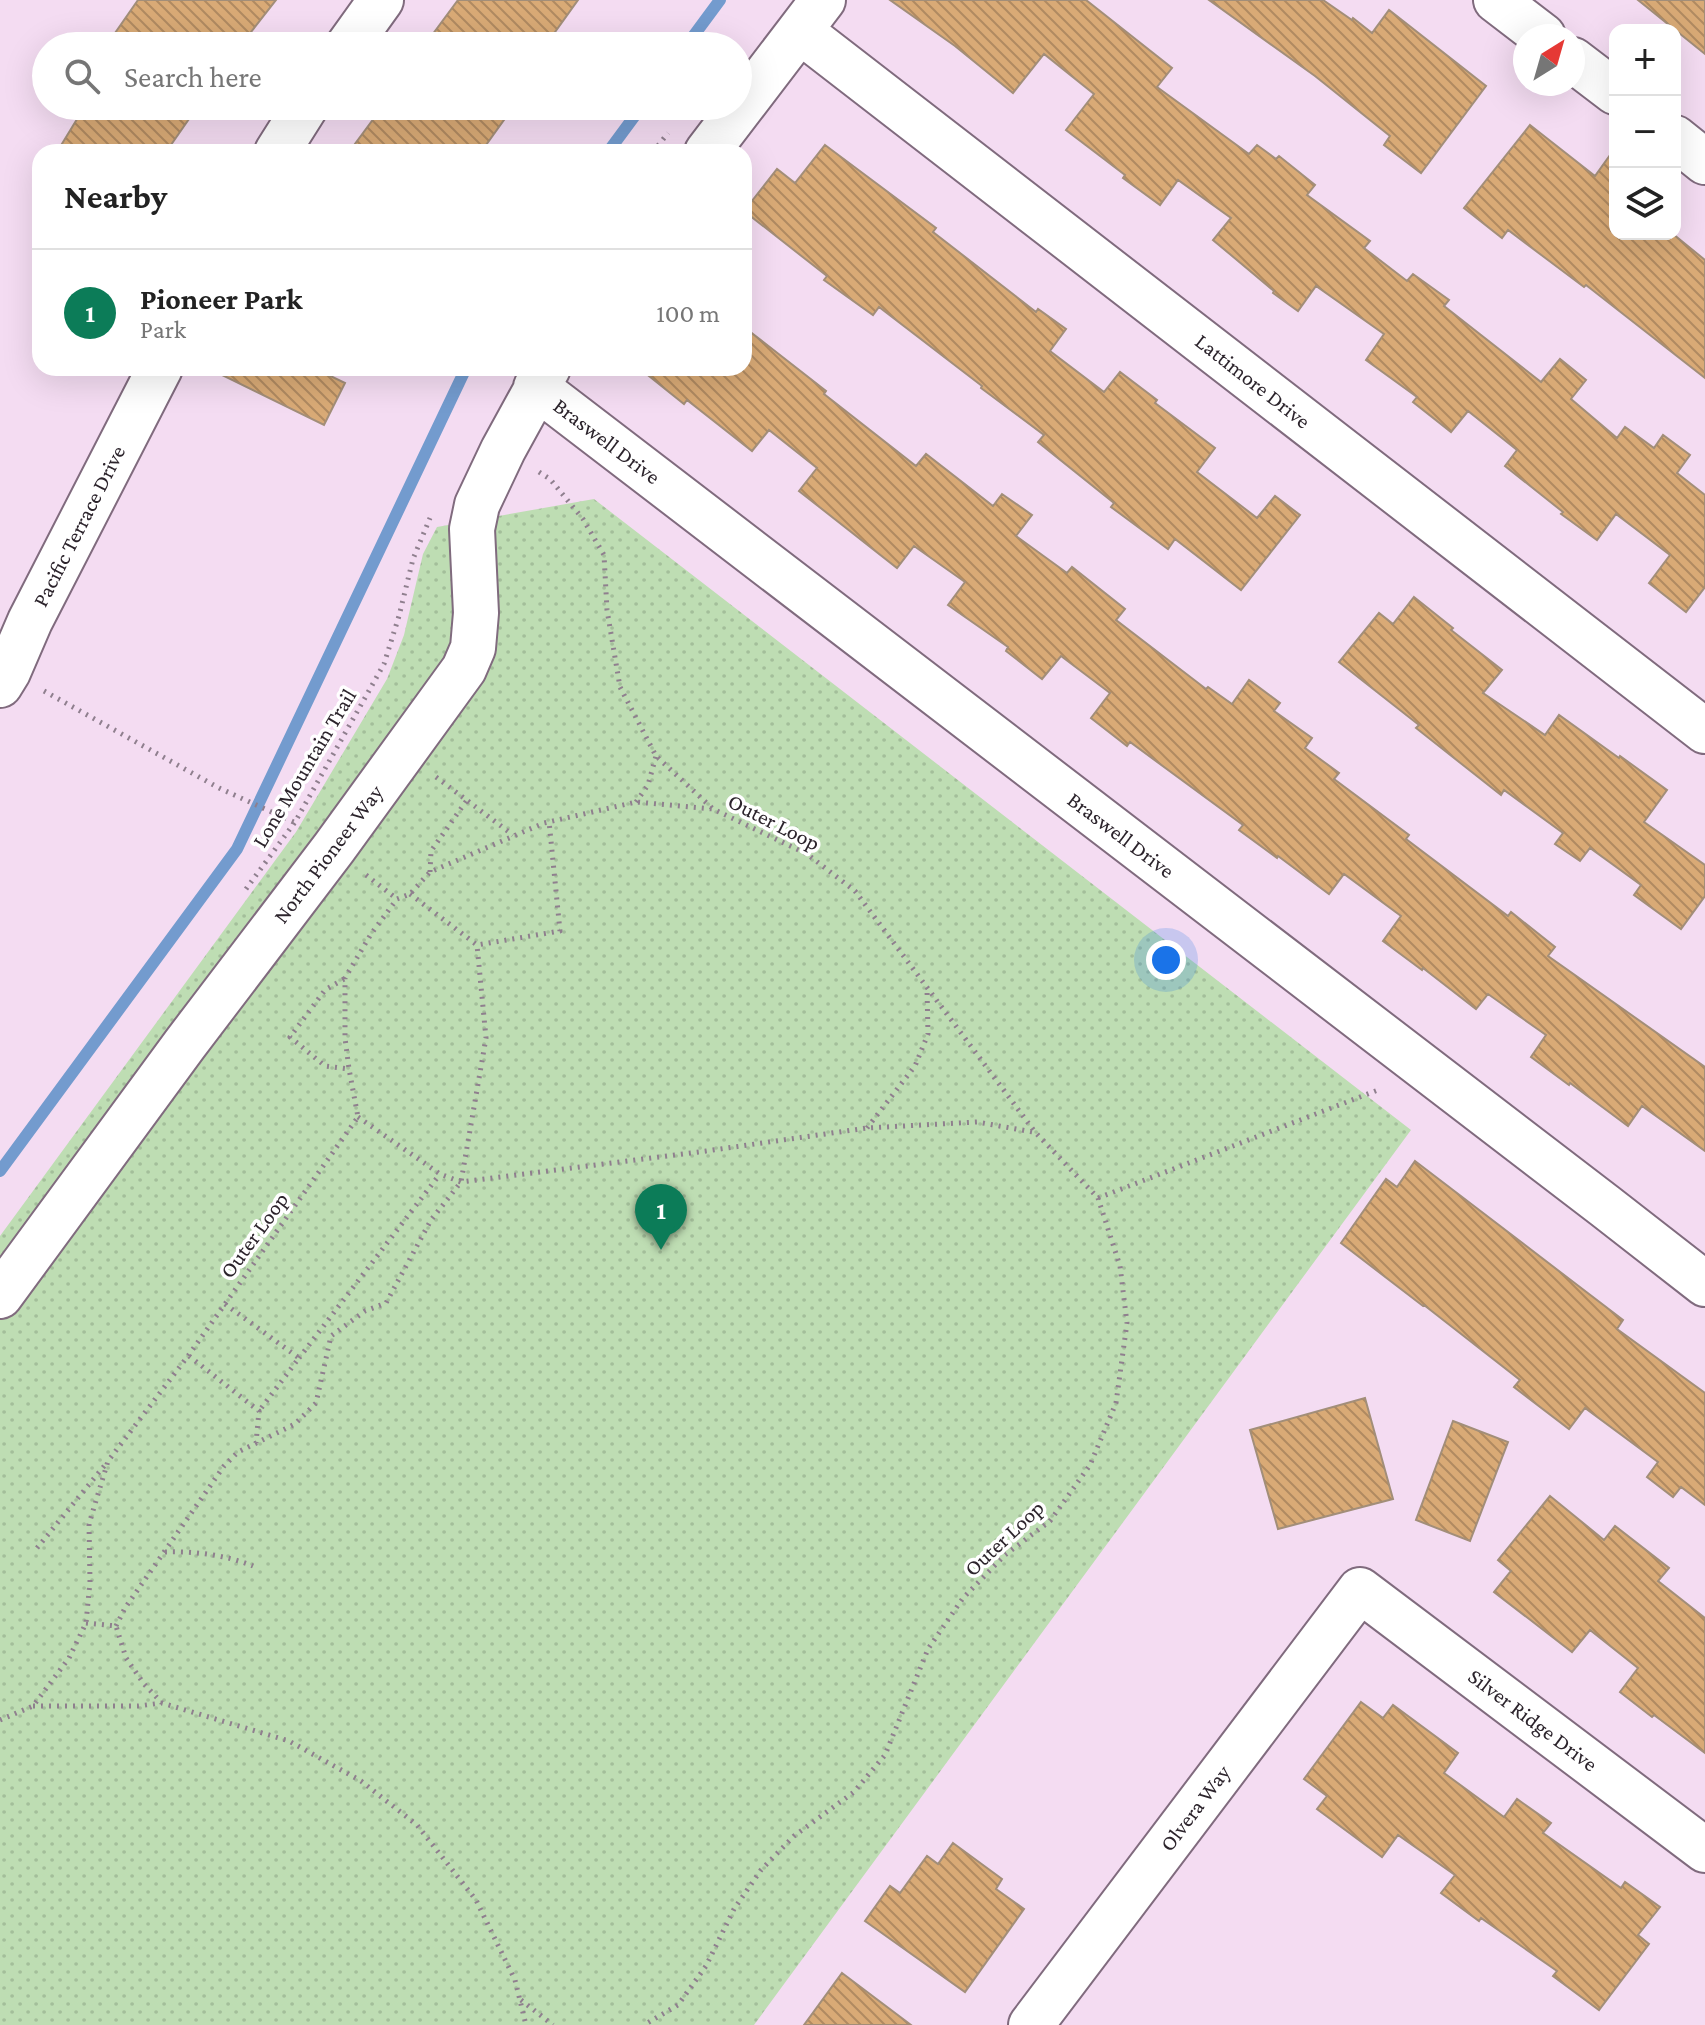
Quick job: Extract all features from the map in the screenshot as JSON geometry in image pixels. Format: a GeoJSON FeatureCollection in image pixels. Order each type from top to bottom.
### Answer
{"type":"FeatureCollection","features":[{"type":"Feature","properties":{"kind":"street"},"geometry":{"type":"LineString","coordinates":[[358,32],[381,0]]}},
{"type":"Feature","properties":{"kind":"street"},"geometry":{"type":"LineString","coordinates":[[1496,0],[1527,24]]}},
{"type":"Feature","properties":{"kind":"street"},"geometry":{"type":"LineString","coordinates":[[752,94],[812,16]]}},
{"type":"Feature","properties":{"kind":"street","name":"Lattimore Drive"},"geometry":{"type":"LineString","coordinates":[[812,16],[1705,731]]}},
{"type":"Feature","properties":{"kind":"street"},"geometry":{"type":"LineString","coordinates":[[1585,69],[1609,87]]}},
{"type":"Feature","properties":{"kind":"street"},"geometry":{"type":"LineString","coordinates":[[282,144],[297,120]]}},
{"type":"Feature","properties":{"kind":"street"},"geometry":{"type":"LineString","coordinates":[[713,144],[732,120]]}},
{"type":"Feature","properties":{"kind":"street"},"geometry":{"type":"LineString","coordinates":[[1681,143],[1705,162]]}},
{"type":"Feature","properties":{"kind":"street","name":"Pacific Terrace Drive"},"geometry":{"type":"LineString","coordinates":[[4,678],[15,613],[155,376]]}},
{"type":"Feature","properties":{"kind":"street","name":"North Pioneer Way"},"geometry":{"type":"LineString","coordinates":[[0,1296],[464,669],[473,648],[476,613],[472,529],[477,505],[542,378]]}},
{"type":"Feature","properties":{"kind":"street","name":"Braswell Drive"},"geometry":{"type":"LineString","coordinates":[[542,378],[1705,1284]]}},
{"type":"Feature","properties":{"kind":"street","name":"Silver Ridge Drive"},"geometry":{"type":"LineString","coordinates":[[1360,1590],[1705,1850]]}},
{"type":"Feature","properties":{"kind":"street","name":"Olvera Way"},"geometry":{"type":"LineString","coordinates":[[1031,2025],[1360,1590]]}},
{"type":"Feature","properties":{"kind":"path"},"geometry":{"type":"LineString","coordinates":[[503,450],[550,479],[583,519],[604,555],[607,610],[620,687],[656,756],[713,809]]}},
{"type":"Feature","properties":{"kind":"path","name":"Lone Mountain Trail"},"geometry":{"type":"LineString","coordinates":[[240,898],[295,822],[384,664],[413,559],[432,514]]}},
{"type":"Feature","properties":{"kind":"path"},"geometry":{"type":"LineString","coordinates":[[4,678],[284,818]]}},
{"type":"Feature","properties":{"kind":"path"},"geometry":{"type":"LineString","coordinates":[[403,753],[513,835]]}},
{"type":"Feature","properties":{"kind":"path"},"geometry":{"type":"LineString","coordinates":[[636,802],[648,785],[656,756]]}},
{"type":"Feature","properties":{"kind":"path"},"geometry":{"type":"LineString","coordinates":[[430,872],[431,851],[467,800]]}},
{"type":"Feature","properties":{"kind":"path","name":"Outer Loop"},"geometry":{"type":"LineString","coordinates":[[345,978],[371,934],[397,899],[410,894],[430,872],[549,821],[636,802],[713,809],[807,854],[855,891],[1035,1132],[1098,1198],[1120,1266],[1127,1323],[1116,1403],[1090,1465],[1050,1521],[1005,1555],[963,1598],[928,1649],[885,1755],[854,1792],[794,1836],[761,1870],[734,1909],[706,1966],[678,2005],[644,2025]]}},
{"type":"Feature","properties":{"kind":"path"},"geometry":{"type":"LineString","coordinates":[[410,894],[477,945],[560,931],[549,821]]}},
{"type":"Feature","properties":{"kind":"path"},"geometry":{"type":"LineString","coordinates":[[162,1703],[126,1658],[116,1626],[125,1608],[224,1466],[238,1452],[295,1424],[316,1403],[331,1336],[365,1311],[386,1303],[431,1220],[461,1182],[486,1038],[477,945]]}},
{"type":"Feature","properties":{"kind":"path"},"geometry":{"type":"LineString","coordinates":[[345,978],[345,1038],[358,1117],[440,1174],[461,1182],[867,1128],[977,1122],[1035,1132]]}},
{"type":"Feature","properties":{"kind":"path"},"geometry":{"type":"LineString","coordinates":[[345,978],[325,990],[290,1037],[325,1066],[349,1069]]}},
{"type":"Feature","properties":{"kind":"path"},"geometry":{"type":"LineString","coordinates":[[867,1128],[915,1066],[928,1034],[927,988]]}},
{"type":"Feature","properties":{"kind":"path"},"geometry":{"type":"LineString","coordinates":[[1098,1198],[1378,1090]]}},
{"type":"Feature","properties":{"kind":"path","name":"Outer Loop"},"geometry":{"type":"LineString","coordinates":[[33,1706],[69,1658],[86,1623],[90,1582],[89,1524],[108,1461],[188,1356],[358,1117]]}},
{"type":"Feature","properties":{"kind":"path"},"geometry":{"type":"LineString","coordinates":[[256,1444],[259,1411],[440,1174]]}},
{"type":"Feature","properties":{"kind":"path"},"geometry":{"type":"LineString","coordinates":[[225,1304],[299,1358]]}},
{"type":"Feature","properties":{"kind":"path"},"geometry":{"type":"LineString","coordinates":[[188,1356],[259,1411]]}},
{"type":"Feature","properties":{"kind":"path"},"geometry":{"type":"LineString","coordinates":[[37,1548],[108,1461]]}},
{"type":"Feature","properties":{"kind":"path"},"geometry":{"type":"LineString","coordinates":[[164,1552],[185,1551],[239,1560],[253,1566]]}},
{"type":"Feature","properties":{"kind":"path"},"geometry":{"type":"LineString","coordinates":[[86,1623],[116,1626]]}},
{"type":"Feature","properties":{"kind":"path"},"geometry":{"type":"LineString","coordinates":[[0,1720],[33,1706],[138,1706],[162,1703],[289,1741],[361,1781],[417,1825],[476,1900],[515,1980],[526,2025]]}},
{"type":"Feature","properties":{"kind":"path"},"geometry":{"type":"LineString","coordinates":[[520,2000],[553,2025]]}},
{"type":"Feature","properties":{"kind":"green space"},"geometry":{"type":"Polygon","coordinates":[[[594,499],[1411,1130],[754,2025],[0,2025],[0,1236],[296,832],[387,679],[404,635],[423,554],[437,527],[594,499]]]}},
{"type":"Feature","properties":{"kind":"building"},"geometry":{"type":"Polygon","coordinates":[[[138,0],[276,0],[251,32],[116,32],[138,0]]]}},
{"type":"Feature","properties":{"kind":"building"},"geometry":{"type":"Polygon","coordinates":[[[458,0],[578,0],[555,32],[434,32],[458,0]]]}},
{"type":"Feature","properties":{"kind":"building"},"geometry":{"type":"Polygon","coordinates":[[[890,0],[1086,0],[1172,68],[1157,87],[1249,154],[1257,145],[1276,159],[1279,156],[1315,185],[1307,195],[1370,241],[1364,248],[1407,281],[1413,274],[1449,300],[1444,306],[1541,382],[1560,359],[1586,380],[1571,399],[1617,438],[1625,427],[1654,448],[1663,435],[1690,455],[1677,473],[1705,495],[1705,587],[1686,612],[1649,583],[1670,555],[1616,514],[1597,540],[1505,466],[1517,450],[1468,411],[1451,432],[1413,402],[1417,397],[1366,360],[1384,334],[1316,286],[1298,311],[1273,293],[1213,240],[1231,218],[1178,180],[1160,205],[1123,178],[1125,175],[1066,130],[1094,94],[1044,54],[1013,93],[955,46],[890,0]]]}},
{"type":"Feature","properties":{"kind":"building"},"geometry":{"type":"Polygon","coordinates":[[[1209,0],[1323,0],[1372,33],[1389,10],[1486,86],[1421,173],[1384,145],[1390,136],[1315,76],[1209,0]]]}},
{"type":"Feature","properties":{"kind":"building"},"geometry":{"type":"Polygon","coordinates":[[[1638,0],[1705,0],[1705,54],[1681,35],[1681,24],[1668,24],[1638,0]]]}},
{"type":"Feature","properties":{"kind":"building"},"geometry":{"type":"Polygon","coordinates":[[[76,120],[188,120],[172,144],[62,144],[76,120]]]}},
{"type":"Feature","properties":{"kind":"building"},"geometry":{"type":"Polygon","coordinates":[[[373,120],[504,120],[487,144],[355,144],[373,120]]]}},
{"type":"Feature","properties":{"kind":"building"},"geometry":{"type":"Polygon","coordinates":[[[1530,125],[1595,176],[1609,156],[1609,240],[1680,240],[1705,260],[1705,378],[1586,285],[1584,287],[1508,230],[1502,238],[1464,208],[1530,125]]]}},
{"type":"Feature","properties":{"kind":"building"},"geometry":{"type":"Polygon","coordinates":[[[825,145],[936,228],[933,232],[1036,312],[1038,309],[1066,329],[1050,351],[1104,392],[1120,372],[1215,448],[1197,472],[1257,518],[1275,496],[1300,515],[1241,590],[1175,539],[1168,549],[1111,507],[1114,503],[1038,442],[1044,435],[879,307],[873,315],[824,280],[827,276],[752,217],[752,201],[777,169],[795,183],[825,145]]]}},
{"type":"Feature","properties":{"kind":"building"},"geometry":{"type":"Polygon","coordinates":[[[752,333],[916,466],[926,454],[993,506],[1002,494],[1032,515],[1016,536],[1067,573],[1072,567],[1125,609],[1116,620],[1206,689],[1208,687],[1232,704],[1249,680],[1280,703],[1274,711],[1312,738],[1305,748],[1339,773],[1334,779],[1409,835],[1406,839],[1508,916],[1511,912],[1555,947],[1548,956],[1705,1067],[1705,1151],[1642,1106],[1628,1126],[1569,1085],[1531,1057],[1546,1035],[1488,994],[1476,1009],[1383,941],[1401,916],[1344,874],[1329,894],[1239,830],[1243,825],[1130,742],[1127,746],[1091,718],[1110,693],[1061,656],[1042,679],[1006,651],[1008,647],[948,605],[965,582],[914,546],[897,568],[799,491],[817,468],[769,430],[752,451],[687,400],[684,404],[649,376],[752,376],[752,333]]]}},
{"type":"Feature","properties":{"kind":"building"},"geometry":{"type":"Polygon","coordinates":[[[224,376],[331,376],[345,383],[324,425],[224,376]]]}},
{"type":"Feature","properties":{"kind":"building"},"geometry":{"type":"Polygon","coordinates":[[[1414,597],[1502,670],[1483,693],[1545,735],[1559,715],[1667,790],[1644,822],[1705,865],[1705,896],[1681,929],[1634,895],[1641,885],[1590,848],[1580,861],[1555,844],[1563,833],[1504,790],[1501,795],[1339,662],[1379,613],[1393,624],[1414,597]]]}},
{"type":"Feature","properties":{"kind":"building"},"geometry":{"type":"Polygon","coordinates":[[[1415,1161],[1623,1320],[1617,1329],[1705,1393],[1705,1505],[1681,1487],[1673,1497],[1647,1477],[1658,1462],[1585,1408],[1569,1429],[1514,1387],[1520,1380],[1341,1243],[1386,1179],[1397,1187],[1415,1161]]]}},
{"type":"Feature","properties":{"kind":"building"},"geometry":{"type":"Polygon","coordinates":[[[1365,1398],[1393,1499],[1278,1529],[1250,1430],[1365,1398]]]}},
{"type":"Feature","properties":{"kind":"building"},"geometry":{"type":"Polygon","coordinates":[[[1453,1421],[1508,1442],[1470,1541],[1416,1520],[1453,1421]]]}},
{"type":"Feature","properties":{"kind":"building"},"geometry":{"type":"Polygon","coordinates":[[[1550,1496],[1604,1540],[1615,1526],[1669,1568],[1658,1581],[1705,1618],[1705,1753],[1620,1692],[1638,1668],[1590,1630],[1572,1652],[1494,1592],[1511,1571],[1498,1560],[1550,1496]]]}},
{"type":"Feature","properties":{"kind":"building"},"geometry":{"type":"Polygon","coordinates":[[[1361,1702],[1383,1718],[1393,1705],[1458,1753],[1444,1773],[1504,1817],[1517,1799],[1551,1823],[1543,1833],[1621,1888],[1625,1882],[1660,1907],[1638,1935],[1649,1944],[1599,2010],[1553,1976],[1557,1971],[1441,1893],[1455,1875],[1398,1835],[1382,1857],[1317,1809],[1327,1796],[1304,1779],[1361,1702]]]}},
{"type":"Feature","properties":{"kind":"building"},"geometry":{"type":"Polygon","coordinates":[[[953,1843],[1002,1879],[996,1889],[1024,1909],[965,1992],[865,1921],[890,1886],[900,1893],[927,1856],[938,1864],[953,1843]]]}},
{"type":"Feature","properties":{"kind":"building"},"geometry":{"type":"Polygon","coordinates":[[[842,1973],[911,2025],[804,2025],[842,1973]]]}},
{"type":"Feature","properties":{"kind":"waterway"},"geometry":{"type":"LineString","coordinates":[[696,32],[720,0]]}},
{"type":"Feature","properties":{"kind":"waterway"},"geometry":{"type":"LineString","coordinates":[[614,144],[632,120]]}},
{"type":"Feature","properties":{"kind":"waterway"},"geometry":{"type":"LineString","coordinates":[[0,1171],[237,849],[462,376]]}},
{"type":"Feature","properties":{"kind":"place","name":"Pioneer Park"},"geometry":{"type":"Point","coordinates":[661,1250]}}]}
